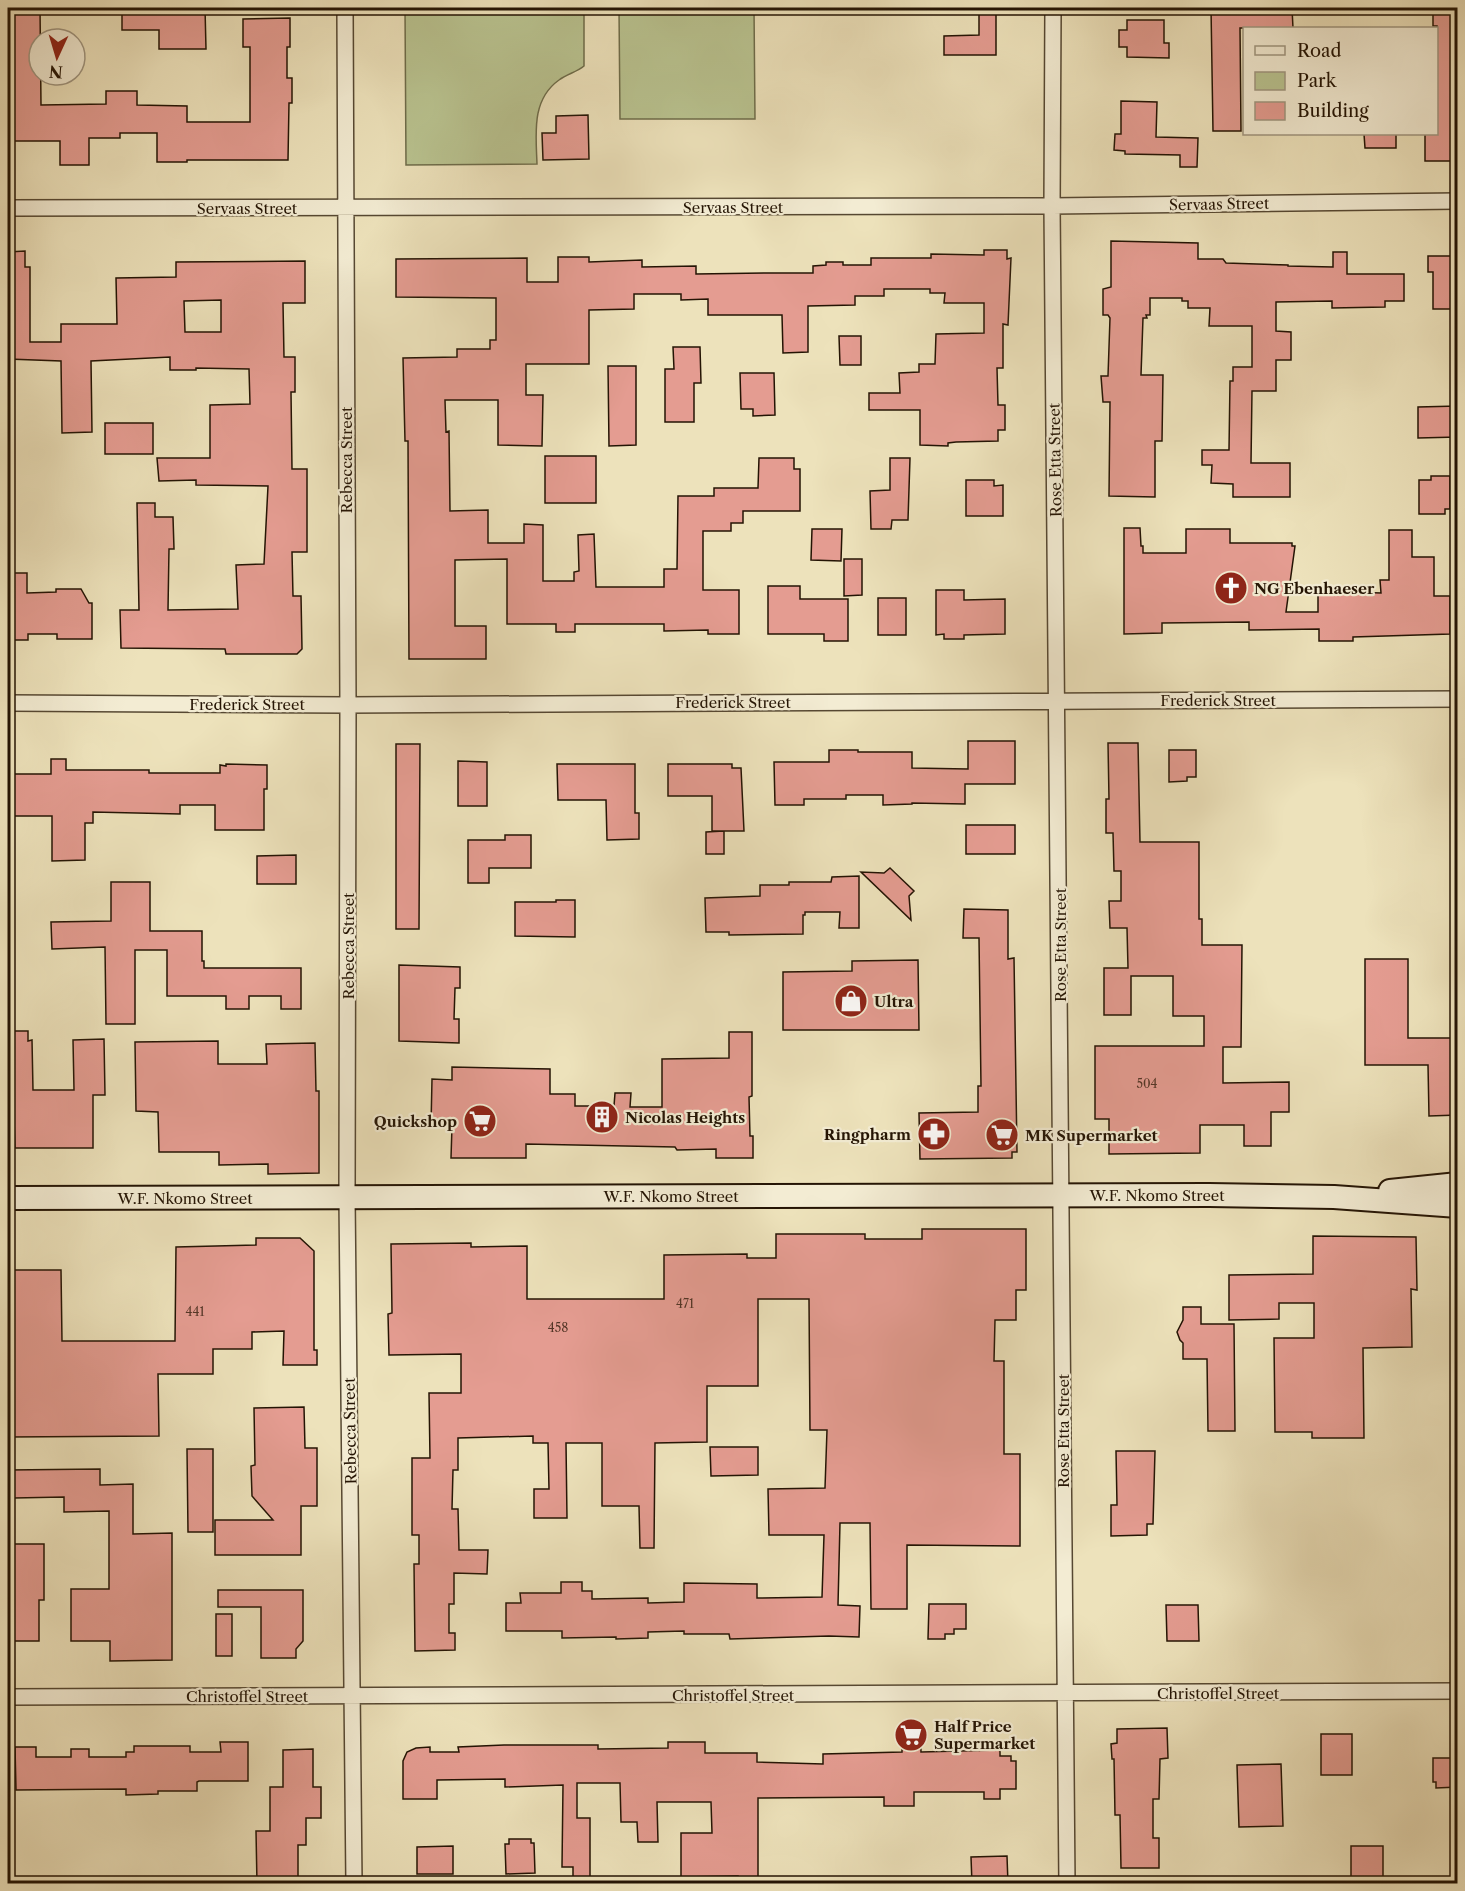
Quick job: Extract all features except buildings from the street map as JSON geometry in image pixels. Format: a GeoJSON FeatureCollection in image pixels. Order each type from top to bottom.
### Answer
{"type":"FeatureCollection","features":[{"type":"Feature","properties":{"kind":"main road","name":"W.F. Nkomo Street"},"geometry":{"type":"LineString","coordinates":[[1334,1197],[1458,1184]]}},
{"type":"Feature","properties":{"kind":"main road","name":"W.F. Nkomo Street"},"geometry":{"type":"LineString","coordinates":[[8,1198],[1061,1195],[1334,1197],[1458,1206]]}},
{"type":"Feature","properties":{"kind":"street","name":"Rebecca Street"},"geometry":{"type":"LineString","coordinates":[[345,8],[348,705],[347,1197],[354,1884]]}},
{"type":"Feature","properties":{"kind":"street","name":"Rose Etta Street"},"geometry":{"type":"LineString","coordinates":[[1053,8],[1067,1884]]}},
{"type":"Feature","properties":{"kind":"street","name":"Servaas Street"},"geometry":{"type":"LineString","coordinates":[[8,208],[1053,206],[1458,201]]}},
{"type":"Feature","properties":{"kind":"street","name":"Frederick Street"},"geometry":{"type":"LineString","coordinates":[[8,703],[348,705],[1458,699]]}},
{"type":"Feature","properties":{"kind":"street","name":"Christoffel Street"},"geometry":{"type":"LineString","coordinates":[[8,1696],[1458,1691]]}},
{"type":"Feature","properties":{"kind":"green space"},"geometry":{"type":"Polygon","coordinates":[[[405,8],[584,8],[584,66],[565,76],[550,88],[539,107],[536,130],[537,164],[406,165],[405,8]]]}},
{"type":"Feature","properties":{"kind":"green space"},"geometry":{"type":"Polygon","coordinates":[[[619,8],[754,8],[755,119],[620,119],[619,8]]]}},
{"type":"Feature","properties":{"kind":"place","name":"NG Ebenhaeser"},"geometry":{"type":"Point","coordinates":[1231,588]}},
{"type":"Feature","properties":{"kind":"place","name":"Ultra"},"geometry":{"type":"Point","coordinates":[851,1001]}},
{"type":"Feature","properties":{"kind":"place","name":"Nicolas Heights"},"geometry":{"type":"Point","coordinates":[602,1117]}},
{"type":"Feature","properties":{"kind":"place","name":"Quickshop"},"geometry":{"type":"Point","coordinates":[480,1121]}},
{"type":"Feature","properties":{"kind":"place","name":"Ringpharm"},"geometry":{"type":"Point","coordinates":[934,1134]}},
{"type":"Feature","properties":{"kind":"place","name":"MK Supermarket"},"geometry":{"type":"Point","coordinates":[1002,1135]}},
{"type":"Feature","properties":{"kind":"place","name":"Half Price Supermarket"},"geometry":{"type":"Point","coordinates":[911,1735]}}]}
